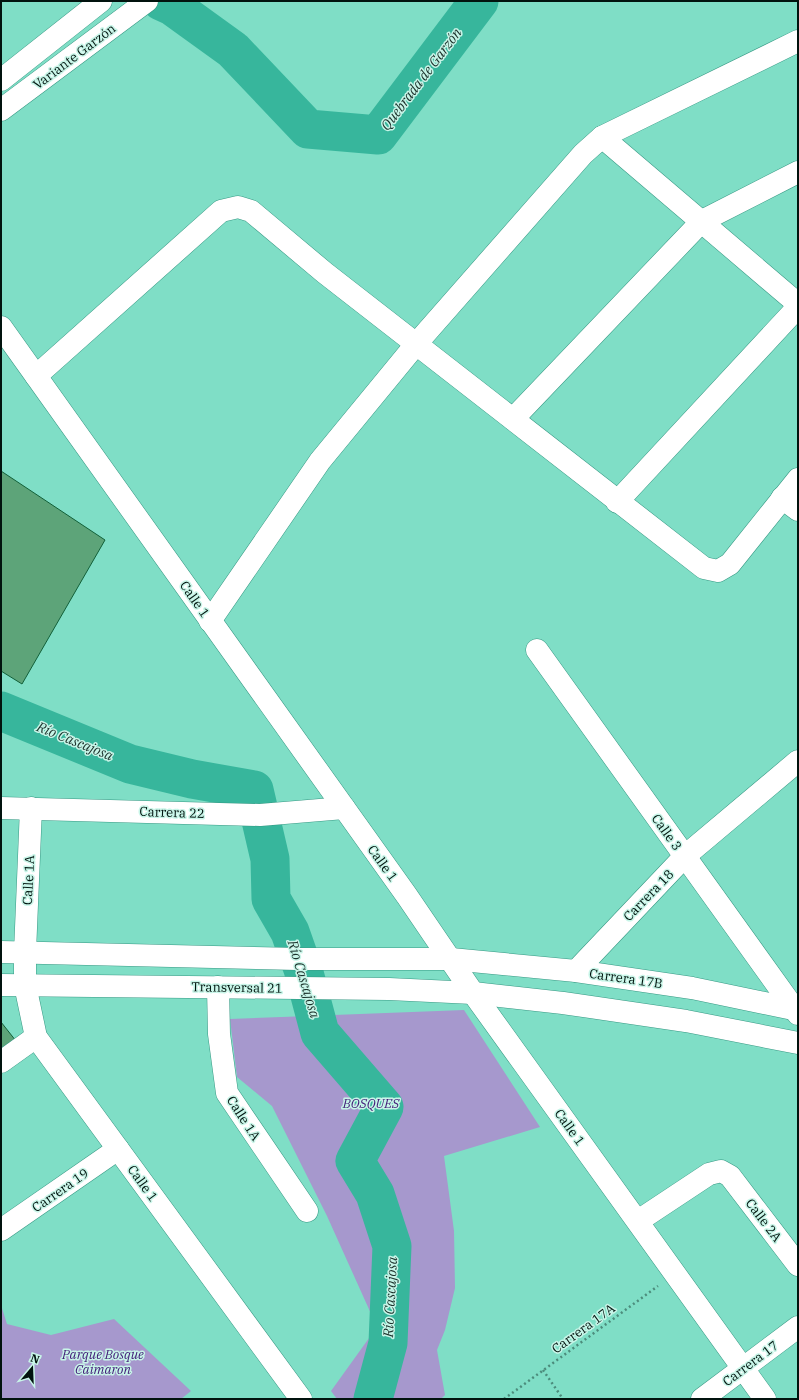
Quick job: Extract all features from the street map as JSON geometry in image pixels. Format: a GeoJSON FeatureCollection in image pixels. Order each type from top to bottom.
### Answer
{"type":"FeatureCollection","features":[{"type":"Feature","properties":{"kind":"main road","name":"Variante Garzón"},"geometry":{"type":"LineString","coordinates":[[1,80],[101,1]]}},
{"type":"Feature","properties":{"kind":"main road","name":"Variante Garzón"},"geometry":{"type":"LineString","coordinates":[[1,110],[147,1]]}},
{"type":"Feature","properties":{"kind":"main road"},"geometry":{"type":"LineString","coordinates":[[210,621],[320,461],[417,343],[583,154],[602,137],[798,41]]}},
{"type":"Feature","properties":{"kind":"main road"},"geometry":{"type":"LineString","coordinates":[[602,137],[702,221],[798,306],[617,502]]}},
{"type":"Feature","properties":{"kind":"main road"},"geometry":{"type":"LineString","coordinates":[[513,419],[702,221],[798,172]]}},
{"type":"Feature","properties":{"kind":"main road"},"geometry":{"type":"LineString","coordinates":[[36,376],[221,211],[238,207],[251,211],[325,273],[417,343],[617,502],[704,568],[718,571],[730,564],[790,504],[798,479]]}},
{"type":"Feature","properties":{"kind":"main road","name":"Calle 1"},"geometry":{"type":"LineString","coordinates":[[1,327],[344,808],[451,959],[473,993],[765,1399]]}},
{"type":"Feature","properties":{"kind":"main road","name":"Calle 3"},"geometry":{"type":"LineString","coordinates":[[537,650],[797,1011]]}},
{"type":"Feature","properties":{"kind":"main road","name":"Carrera 18"},"geometry":{"type":"LineString","coordinates":[[576,970],[685,856],[798,761]]}},
{"type":"Feature","properties":{"kind":"main road","name":"Carrera 22"},"geometry":{"type":"LineString","coordinates":[[1,808],[260,815],[344,808]]}},
{"type":"Feature","properties":{"kind":"main road","name":"Calle 1A"},"geometry":{"type":"LineString","coordinates":[[25,952],[31,808]]}},
{"type":"Feature","properties":{"kind":"main road"},"geometry":{"type":"LineString","coordinates":[[1,952],[25,952]]}},
{"type":"Feature","properties":{"kind":"main road","name":"Calle 1"},"geometry":{"type":"LineString","coordinates":[[25,952],[25,985],[36,1037],[301,1399]]}},
{"type":"Feature","properties":{"kind":"main road","name":"Carrera 17B"},"geometry":{"type":"LineString","coordinates":[[25,952],[386,960],[451,959],[576,970],[692,988],[797,1011]]}},
{"type":"Feature","properties":{"kind":"main road","name":"Transversal 21"},"geometry":{"type":"LineString","coordinates":[[1,985],[389,989],[473,993]]}},
{"type":"Feature","properties":{"kind":"main road","name":"Calle 1A"},"geometry":{"type":"LineString","coordinates":[[221,987],[219,1034],[228,1093],[307,1211]]}},
{"type":"Feature","properties":{"kind":"main road"},"geometry":{"type":"LineString","coordinates":[[473,993],[563,1003],[686,1021],[798,1043]]}},
{"type":"Feature","properties":{"kind":"main road"},"geometry":{"type":"LineString","coordinates":[[1,1062],[36,1037]]}},
{"type":"Feature","properties":{"kind":"main road","name":"Carrera 19"},"geometry":{"type":"LineString","coordinates":[[1,1230],[118,1149]]}},
{"type":"Feature","properties":{"kind":"main road","name":"Calle 2A"},"geometry":{"type":"LineString","coordinates":[[638,1221],[709,1174],[721,1170],[730,1176],[798,1265]]}},
{"type":"Feature","properties":{"kind":"main road","name":"Carrera 17"},"geometry":{"type":"LineString","coordinates":[[702,1399],[798,1327]]}},
{"type":"Feature","properties":{"kind":"path","name":"Carrera 17A"},"geometry":{"type":"LineString","coordinates":[[504,1399],[675,1273]]}},
{"type":"Feature","properties":{"kind":"path"},"geometry":{"type":"LineString","coordinates":[[543,1370],[563,1399]]}},
{"type":"Feature","properties":{"kind":"green space","name":"BOSQUES"},"geometry":{"type":"Polygon","coordinates":[[[464,1010],[540,1127],[444,1156],[454,1231],[455,1288],[445,1330],[437,1350],[445,1395],[441,1399],[337,1399],[331,1391],[377,1327],[327,1216],[272,1106],[237,1077],[230,1019],[464,1010]]]}},
{"type":"Feature","properties":{"kind":"green space","name":"Parque Bosque Caimaron"},"geometry":{"type":"Polygon","coordinates":[[[1,1305],[7,1324],[51,1335],[114,1319],[191,1391],[181,1399],[1,1399],[1,1305]]]}},
{"type":"Feature","properties":{"kind":"building"},"geometry":{"type":"Polygon","coordinates":[[[1,471],[105,540],[22,684],[1,671],[1,471]]]}},
{"type":"Feature","properties":{"kind":"building"},"geometry":{"type":"Polygon","coordinates":[[[1,1022],[16,1041],[1,1052],[1,1022]]]}},
{"type":"Feature","properties":{"kind":"waterway","name":"Quebrada de Garzón"},"geometry":{"type":"LineString","coordinates":[[161,1],[172,6],[233,50],[308,129],[378,135],[479,1]]}},
{"type":"Feature","properties":{"kind":"waterway","name":"Río Cascajosa"},"geometry":{"type":"LineString","coordinates":[[1,711],[130,764],[192,779],[254,790],[270,859],[271,899],[290,932],[303,969],[320,1033],[384,1107],[355,1161],[375,1194],[392,1246],[388,1343],[373,1399]]}}]}
